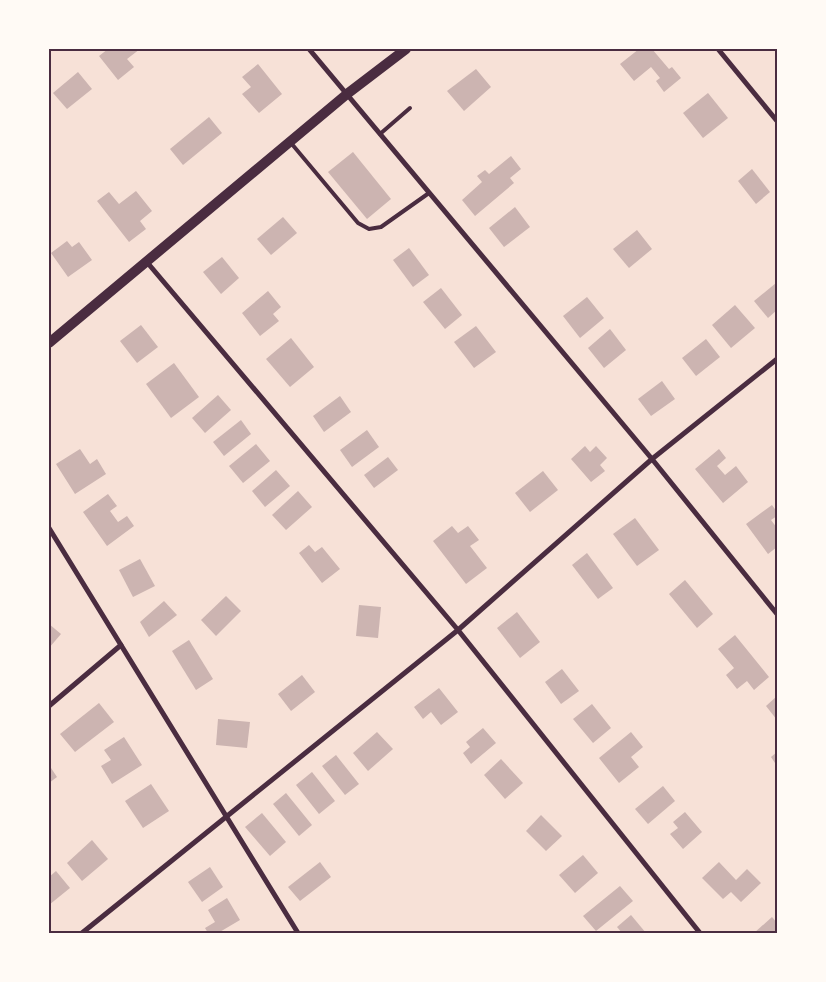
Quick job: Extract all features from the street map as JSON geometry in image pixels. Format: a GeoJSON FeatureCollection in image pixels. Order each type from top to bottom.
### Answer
{"type":"FeatureCollection","features":[{"type":"Feature","properties":{"kind":"main road"},"geometry":{"type":"LineString","coordinates":[[49,343],[347,94],[406,49]]}},
{"type":"Feature","properties":{"kind":"street"},"geometry":{"type":"LineString","coordinates":[[310,49],[652,459],[777,614]]}},
{"type":"Feature","properties":{"kind":"street"},"geometry":{"type":"LineString","coordinates":[[718,49],[777,121]]}},
{"type":"Feature","properties":{"kind":"street"},"geometry":{"type":"LineString","coordinates":[[146,261],[458,630],[700,933]]}},
{"type":"Feature","properties":{"kind":"street"},"geometry":{"type":"LineString","coordinates":[[82,933],[458,630],[652,459],[777,359]]}},
{"type":"Feature","properties":{"kind":"street"},"geometry":{"type":"LineString","coordinates":[[49,528],[298,933]]}},
{"type":"Feature","properties":{"kind":"street"},"geometry":{"type":"LineString","coordinates":[[49,706],[121,645]]}},
{"type":"Feature","properties":{"kind":"lane"},"geometry":{"type":"LineString","coordinates":[[380,134],[410,108]]}},
{"type":"Feature","properties":{"kind":"lane"},"geometry":{"type":"LineString","coordinates":[[289,142],[358,223],[369,229],[381,227],[429,192]]}},
{"type":"Feature","properties":{"kind":"building"},"geometry":{"type":"Polygon","coordinates":[[[108,49],[140,49],[127,59],[134,67],[118,80],[99,56],[108,49]]]}},
{"type":"Feature","properties":{"kind":"building"},"geometry":{"type":"Polygon","coordinates":[[[639,49],[652,49],[669,69],[672,67],[681,78],[664,92],[656,81],[660,78],[651,67],[634,81],[620,64],[639,49]]]}},
{"type":"Feature","properties":{"kind":"building"},"geometry":{"type":"Polygon","coordinates":[[[258,64],[282,94],[259,113],[242,94],[251,87],[242,77],[258,64]]]}},
{"type":"Feature","properties":{"kind":"building"},"geometry":{"type":"Polygon","coordinates":[[[476,69],[491,87],[464,111],[447,91],[476,69]]]}},
{"type":"Feature","properties":{"kind":"building"},"geometry":{"type":"Polygon","coordinates":[[[78,72],[92,89],[67,109],[53,93],[78,72]]]}},
{"type":"Feature","properties":{"kind":"building"},"geometry":{"type":"Polygon","coordinates":[[[708,93],[728,118],[703,138],[683,113],[708,93]]]}},
{"type":"Feature","properties":{"kind":"building"},"geometry":{"type":"Polygon","coordinates":[[[209,117],[222,133],[183,165],[170,149],[209,117]]]}},
{"type":"Feature","properties":{"kind":"building"},"geometry":{"type":"Polygon","coordinates":[[[353,152],[391,199],[367,219],[328,172],[353,152]]]}},
{"type":"Feature","properties":{"kind":"building"},"geometry":{"type":"Polygon","coordinates":[[[511,156],[521,169],[510,178],[514,183],[475,216],[462,200],[482,182],[477,176],[485,170],[489,174],[511,156]]]}},
{"type":"Feature","properties":{"kind":"building"},"geometry":{"type":"Polygon","coordinates":[[[752,169],[770,192],[756,204],[738,181],[752,169]]]}},
{"type":"Feature","properties":{"kind":"building"},"geometry":{"type":"Polygon","coordinates":[[[136,191],[152,211],[140,221],[146,229],[129,242],[97,201],[109,192],[119,204],[136,191]]]}},
{"type":"Feature","properties":{"kind":"building"},"geometry":{"type":"Polygon","coordinates":[[[515,207],[530,227],[504,247],[489,228],[515,207]]]}},
{"type":"Feature","properties":{"kind":"building"},"geometry":{"type":"Polygon","coordinates":[[[283,217],[297,233],[271,255],[257,239],[283,217]]]}},
{"type":"Feature","properties":{"kind":"building"},"geometry":{"type":"Polygon","coordinates":[[[637,230],[652,249],[629,268],[613,249],[637,230]]]}},
{"type":"Feature","properties":{"kind":"building"},"geometry":{"type":"Polygon","coordinates":[[[67,241],[72,247],[79,242],[92,260],[68,277],[51,253],[67,241]]]}},
{"type":"Feature","properties":{"kind":"building"},"geometry":{"type":"Polygon","coordinates":[[[409,248],[429,275],[413,287],[393,260],[409,248]]]}},
{"type":"Feature","properties":{"kind":"building"},"geometry":{"type":"Polygon","coordinates":[[[222,257],[239,278],[221,294],[203,272],[222,257]]]}},
{"type":"Feature","properties":{"kind":"building"},"geometry":{"type":"Polygon","coordinates":[[[776,283],[777,310],[768,318],[754,301],[776,283]]]}},
{"type":"Feature","properties":{"kind":"building"},"geometry":{"type":"Polygon","coordinates":[[[441,288],[462,315],[445,329],[423,302],[441,288]]]}},
{"type":"Feature","properties":{"kind":"building"},"geometry":{"type":"Polygon","coordinates":[[[268,291],[281,307],[273,314],[279,321],[260,336],[242,313],[268,291]]]}},
{"type":"Feature","properties":{"kind":"building"},"geometry":{"type":"Polygon","coordinates":[[[587,297],[604,318],[580,338],[563,316],[587,297]]]}},
{"type":"Feature","properties":{"kind":"building"},"geometry":{"type":"Polygon","coordinates":[[[735,305],[755,328],[731,348],[712,325],[735,305]]]}},
{"type":"Feature","properties":{"kind":"building"},"geometry":{"type":"Polygon","coordinates":[[[141,325],[158,347],[137,363],[120,341],[141,325]]]}},
{"type":"Feature","properties":{"kind":"building"},"geometry":{"type":"Polygon","coordinates":[[[476,326],[496,352],[474,368],[454,342],[476,326]]]}},
{"type":"Feature","properties":{"kind":"building"},"geometry":{"type":"Polygon","coordinates":[[[610,329],[626,350],[604,368],[588,348],[610,329]]]}},
{"type":"Feature","properties":{"kind":"building"},"geometry":{"type":"Polygon","coordinates":[[[291,338],[314,367],[290,387],[266,359],[291,338]]]}},
{"type":"Feature","properties":{"kind":"building"},"geometry":{"type":"Polygon","coordinates":[[[706,339],[720,357],[696,376],[682,358],[706,339]]]}},
{"type":"Feature","properties":{"kind":"building"},"geometry":{"type":"Polygon","coordinates":[[[174,363],[199,397],[171,418],[146,384],[174,363]]]}},
{"type":"Feature","properties":{"kind":"building"},"geometry":{"type":"Polygon","coordinates":[[[662,381],[675,399],[651,416],[638,399],[662,381]]]}},
{"type":"Feature","properties":{"kind":"building"},"geometry":{"type":"Polygon","coordinates":[[[218,395],[231,410],[205,433],[192,418],[218,395]]]}},
{"type":"Feature","properties":{"kind":"building"},"geometry":{"type":"Polygon","coordinates":[[[340,396],[351,412],[324,432],[313,416],[340,396]]]}},
{"type":"Feature","properties":{"kind":"building"},"geometry":{"type":"Polygon","coordinates":[[[241,420],[251,434],[224,456],[213,442],[241,420]]]}},
{"type":"Feature","properties":{"kind":"building"},"geometry":{"type":"Polygon","coordinates":[[[367,430],[379,447],[352,467],[340,450],[367,430]]]}},
{"type":"Feature","properties":{"kind":"building"},"geometry":{"type":"Polygon","coordinates":[[[256,444],[270,461],[243,483],[229,466],[256,444]]]}},
{"type":"Feature","properties":{"kind":"building"},"geometry":{"type":"Polygon","coordinates":[[[585,446],[590,452],[596,446],[607,458],[600,465],[605,471],[591,482],[571,459],[585,446]]]}},
{"type":"Feature","properties":{"kind":"building"},"geometry":{"type":"Polygon","coordinates":[[[80,449],[90,464],[97,459],[106,474],[75,494],[56,464],[80,449]]]}},
{"type":"Feature","properties":{"kind":"building"},"geometry":{"type":"Polygon","coordinates":[[[719,449],[726,458],[717,466],[725,475],[736,466],[748,482],[723,503],[695,469],[719,449]]]}},
{"type":"Feature","properties":{"kind":"building"},"geometry":{"type":"Polygon","coordinates":[[[388,457],[398,470],[374,488],[364,475],[388,457]]]}},
{"type":"Feature","properties":{"kind":"building"},"geometry":{"type":"Polygon","coordinates":[[[276,470],[290,486],[265,507],[252,491],[276,470]]]}},
{"type":"Feature","properties":{"kind":"building"},"geometry":{"type":"Polygon","coordinates":[[[543,471],[558,490],[530,512],[515,493],[543,471]]]}},
{"type":"Feature","properties":{"kind":"building"},"geometry":{"type":"Polygon","coordinates":[[[298,491],[312,507],[286,530],[272,515],[298,491]]]}},
{"type":"Feature","properties":{"kind":"building"},"geometry":{"type":"Polygon","coordinates":[[[108,494],[117,506],[110,511],[118,522],[127,516],[134,526],[107,546],[83,512],[108,494]]]}},
{"type":"Feature","properties":{"kind":"building"},"geometry":{"type":"Polygon","coordinates":[[[772,505],[777,512],[777,516],[771,520],[777,528],[777,547],[768,554],[746,524],[772,505]]]}},
{"type":"Feature","properties":{"kind":"building"},"geometry":{"type":"Polygon","coordinates":[[[635,518],[659,550],[637,566],[613,534],[635,518]]]}},
{"type":"Feature","properties":{"kind":"building"},"geometry":{"type":"Polygon","coordinates":[[[452,526],[458,533],[468,526],[479,540],[470,546],[487,568],[466,584],[433,541],[452,526]]]}},
{"type":"Feature","properties":{"kind":"building"},"geometry":{"type":"Polygon","coordinates":[[[309,545],[315,552],[322,547],[340,569],[322,583],[299,553],[309,545]]]}},
{"type":"Feature","properties":{"kind":"building"},"geometry":{"type":"Polygon","coordinates":[[[587,553],[613,588],[598,599],[572,565],[587,553]]]}},
{"type":"Feature","properties":{"kind":"building"},"geometry":{"type":"Polygon","coordinates":[[[140,559],[155,586],[133,597],[119,570],[140,559]]]}},
{"type":"Feature","properties":{"kind":"building"},"geometry":{"type":"Polygon","coordinates":[[[685,580],[713,614],[697,628],[669,594],[685,580]]]}},
{"type":"Feature","properties":{"kind":"building"},"geometry":{"type":"Polygon","coordinates":[[[226,596],[241,611],[216,636],[201,620],[226,596]]]}},
{"type":"Feature","properties":{"kind":"building"},"geometry":{"type":"Polygon","coordinates":[[[164,601],[177,615],[149,637],[140,622],[164,601]]]}},
{"type":"Feature","properties":{"kind":"building"},"geometry":{"type":"Polygon","coordinates":[[[359,605],[381,607],[378,638],[356,636],[359,605]]]}},
{"type":"Feature","properties":{"kind":"building"},"geometry":{"type":"Polygon","coordinates":[[[517,612],[540,642],[520,658],[497,628],[517,612]]]}},
{"type":"Feature","properties":{"kind":"building"},"geometry":{"type":"Polygon","coordinates":[[[49,624],[61,634],[49,648],[49,624]]]}},
{"type":"Feature","properties":{"kind":"building"},"geometry":{"type":"Polygon","coordinates":[[[735,635],[769,677],[754,690],[747,681],[737,689],[726,675],[734,668],[718,649],[735,635]]]}},
{"type":"Feature","properties":{"kind":"building"},"geometry":{"type":"Polygon","coordinates":[[[189,640],[213,679],[196,690],[172,651],[189,640]]]}},
{"type":"Feature","properties":{"kind":"building"},"geometry":{"type":"Polygon","coordinates":[[[562,669],[579,691],[561,704],[545,682],[562,669]]]}},
{"type":"Feature","properties":{"kind":"building"},"geometry":{"type":"Polygon","coordinates":[[[302,675],[315,692],[291,711],[278,694],[302,675]]]}},
{"type":"Feature","properties":{"kind":"building"},"geometry":{"type":"Polygon","coordinates":[[[439,688],[458,712],[441,725],[431,712],[423,719],[414,707],[439,688]]]}},
{"type":"Feature","properties":{"kind":"building"},"geometry":{"type":"Polygon","coordinates":[[[777,696],[777,720],[766,706],[777,696]]]}},
{"type":"Feature","properties":{"kind":"building"},"geometry":{"type":"Polygon","coordinates":[[[99,703],[114,722],[75,752],[60,734],[99,703]]]}},
{"type":"Feature","properties":{"kind":"building"},"geometry":{"type":"Polygon","coordinates":[[[592,704],[611,728],[593,743],[573,719],[592,704]]]}},
{"type":"Feature","properties":{"kind":"building"},"geometry":{"type":"Polygon","coordinates":[[[218,719],[250,722],[247,748],[216,745],[218,719]]]}},
{"type":"Feature","properties":{"kind":"building"},"geometry":{"type":"Polygon","coordinates":[[[483,728],[496,743],[471,764],[463,753],[470,747],[466,742],[483,728]]]}},
{"type":"Feature","properties":{"kind":"building"},"geometry":{"type":"Polygon","coordinates":[[[377,732],[393,749],[368,771],[353,753],[377,732]]]}},
{"type":"Feature","properties":{"kind":"building"},"geometry":{"type":"Polygon","coordinates":[[[631,732],[643,747],[631,757],[639,767],[619,783],[599,758],[631,732]]]}},
{"type":"Feature","properties":{"kind":"building"},"geometry":{"type":"Polygon","coordinates":[[[124,737],[142,765],[112,784],[101,766],[111,760],[104,750],[124,737]]]}},
{"type":"Feature","properties":{"kind":"building"},"geometry":{"type":"Polygon","coordinates":[[[777,752],[777,766],[771,757],[777,752]]]}},
{"type":"Feature","properties":{"kind":"building"},"geometry":{"type":"Polygon","coordinates":[[[336,755],[359,784],[345,795],[322,766],[336,755]]]}},
{"type":"Feature","properties":{"kind":"building"},"geometry":{"type":"Polygon","coordinates":[[[501,759],[523,783],[505,799],[484,775],[501,759]]]}},
{"type":"Feature","properties":{"kind":"building"},"geometry":{"type":"Polygon","coordinates":[[[49,765],[57,777],[49,783],[49,765]]]}},
{"type":"Feature","properties":{"kind":"building"},"geometry":{"type":"Polygon","coordinates":[[[312,772],[335,801],[319,814],[296,785],[312,772]]]}},
{"type":"Feature","properties":{"kind":"building"},"geometry":{"type":"Polygon","coordinates":[[[151,784],[169,811],[143,828],[125,801],[151,784]]]}},
{"type":"Feature","properties":{"kind":"building"},"geometry":{"type":"Polygon","coordinates":[[[663,786],[675,801],[648,824],[635,809],[663,786]]]}},
{"type":"Feature","properties":{"kind":"building"},"geometry":{"type":"Polygon","coordinates":[[[286,793],[312,825],[299,836],[273,804],[286,793]]]}},
{"type":"Feature","properties":{"kind":"building"},"geometry":{"type":"Polygon","coordinates":[[[685,812],[702,832],[683,849],[670,834],[678,828],[673,822],[685,812]]]}},
{"type":"Feature","properties":{"kind":"building"},"geometry":{"type":"Polygon","coordinates":[[[262,813],[286,842],[270,856],[245,827],[262,813]]]}},
{"type":"Feature","properties":{"kind":"building"},"geometry":{"type":"Polygon","coordinates":[[[541,815],[562,836],[546,851],[526,831],[541,815]]]}},
{"type":"Feature","properties":{"kind":"building"},"geometry":{"type":"Polygon","coordinates":[[[92,840],[108,859],[82,881],[67,863],[92,840]]]}},
{"type":"Feature","properties":{"kind":"building"},"geometry":{"type":"Polygon","coordinates":[[[583,855],[598,873],[575,893],[559,875],[583,855]]]}},
{"type":"Feature","properties":{"kind":"building"},"geometry":{"type":"Polygon","coordinates":[[[320,862],[331,877],[300,901],[288,887],[320,862]]]}},
{"type":"Feature","properties":{"kind":"building"},"geometry":{"type":"Polygon","coordinates":[[[719,862],[736,880],[747,869],[761,883],[741,902],[731,892],[723,899],[702,878],[719,862]]]}},
{"type":"Feature","properties":{"kind":"building"},"geometry":{"type":"Polygon","coordinates":[[[210,867],[223,887],[202,902],[188,882],[210,867]]]}},
{"type":"Feature","properties":{"kind":"building"},"geometry":{"type":"Polygon","coordinates":[[[56,871],[70,888],[49,905],[49,877],[56,871]]]}},
{"type":"Feature","properties":{"kind":"building"},"geometry":{"type":"Polygon","coordinates":[[[620,886],[633,901],[596,931],[583,916],[620,886]]]}},
{"type":"Feature","properties":{"kind":"building"},"geometry":{"type":"Polygon","coordinates":[[[227,898],[240,920],[218,933],[208,933],[205,928],[215,922],[208,910],[227,898]]]}},
{"type":"Feature","properties":{"kind":"building"},"geometry":{"type":"Polygon","coordinates":[[[631,915],[646,933],[622,933],[617,927],[631,915]]]}},
{"type":"Feature","properties":{"kind":"building"},"geometry":{"type":"Polygon","coordinates":[[[772,917],[777,923],[777,933],[754,933],[772,917]]]}}]}
